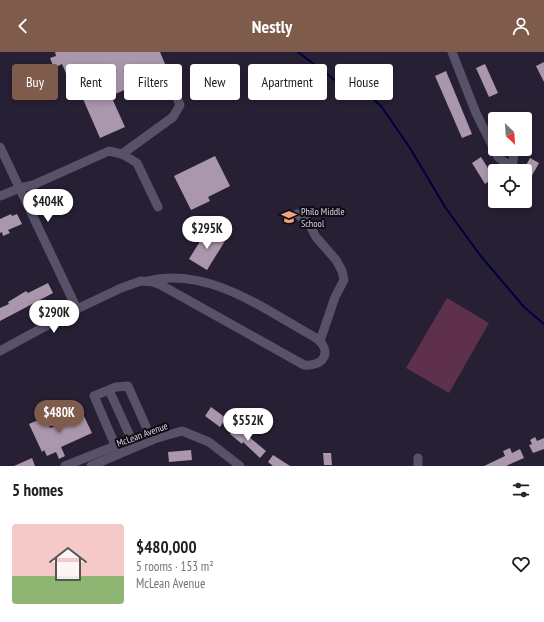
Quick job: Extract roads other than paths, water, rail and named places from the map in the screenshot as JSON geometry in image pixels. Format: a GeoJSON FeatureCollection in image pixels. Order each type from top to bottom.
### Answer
{"type":"FeatureCollection","features":[{"type":"Feature","properties":{"kind":"street"},"geometry":{"type":"LineString","coordinates":[[452,52],[476,113],[484,126],[488,138]]}},
{"type":"Feature","properties":{"kind":"street"},"geometry":{"type":"LineString","coordinates":[[122,154],[173,117],[180,105],[178,100]]}},
{"type":"Feature","properties":{"kind":"street"},"geometry":{"type":"LineString","coordinates":[[484,126],[488,130]]}},
{"type":"Feature","properties":{"kind":"street"},"geometry":{"type":"LineString","coordinates":[[0,146],[77,309]]}},
{"type":"Feature","properties":{"kind":"street"},"geometry":{"type":"LineString","coordinates":[[0,196],[20,188],[34,185],[109,152],[122,154],[137,163],[158,206]]}},
{"type":"Feature","properties":{"kind":"street"},"geometry":{"type":"LineString","coordinates":[[497,156],[507,164],[513,162],[514,156]]}},
{"type":"Feature","properties":{"kind":"street"},"geometry":{"type":"LineString","coordinates":[[297,214],[308,222],[316,237],[336,260],[342,270],[344,280],[335,297],[320,341]]}},
{"type":"Feature","properties":{"kind":"street"},"geometry":{"type":"LineString","coordinates":[[0,351],[99,298],[135,283],[163,277],[180,278],[221,286],[320,341],[325,352],[321,362],[313,366],[304,365],[161,285],[147,281]]}},
{"type":"Feature","properties":{"kind":"street"},"geometry":{"type":"LineString","coordinates":[[65,466],[117,450],[94,396],[110,390],[128,386],[152,440]]}},
{"type":"Feature","properties":{"kind":"street"},"geometry":{"type":"LineString","coordinates":[[110,390],[135,447]]}},
{"type":"Feature","properties":{"kind":"street","name":"McLean Avenue"},"geometry":{"type":"LineString","coordinates":[[90,466],[117,450],[135,447],[182,431],[209,442],[238,465]]}},
{"type":"Feature","properties":{"kind":"waterway"},"geometry":{"type":"LineString","coordinates":[[298,52],[340,84],[371,97],[381,106],[410,148],[445,207],[480,255],[524,307],[544,324]]}},
{"type":"Feature","properties":{"kind":"place","name":"Philo Middle School"},"geometry":{"type":"Point","coordinates":[289,217]}}]}
